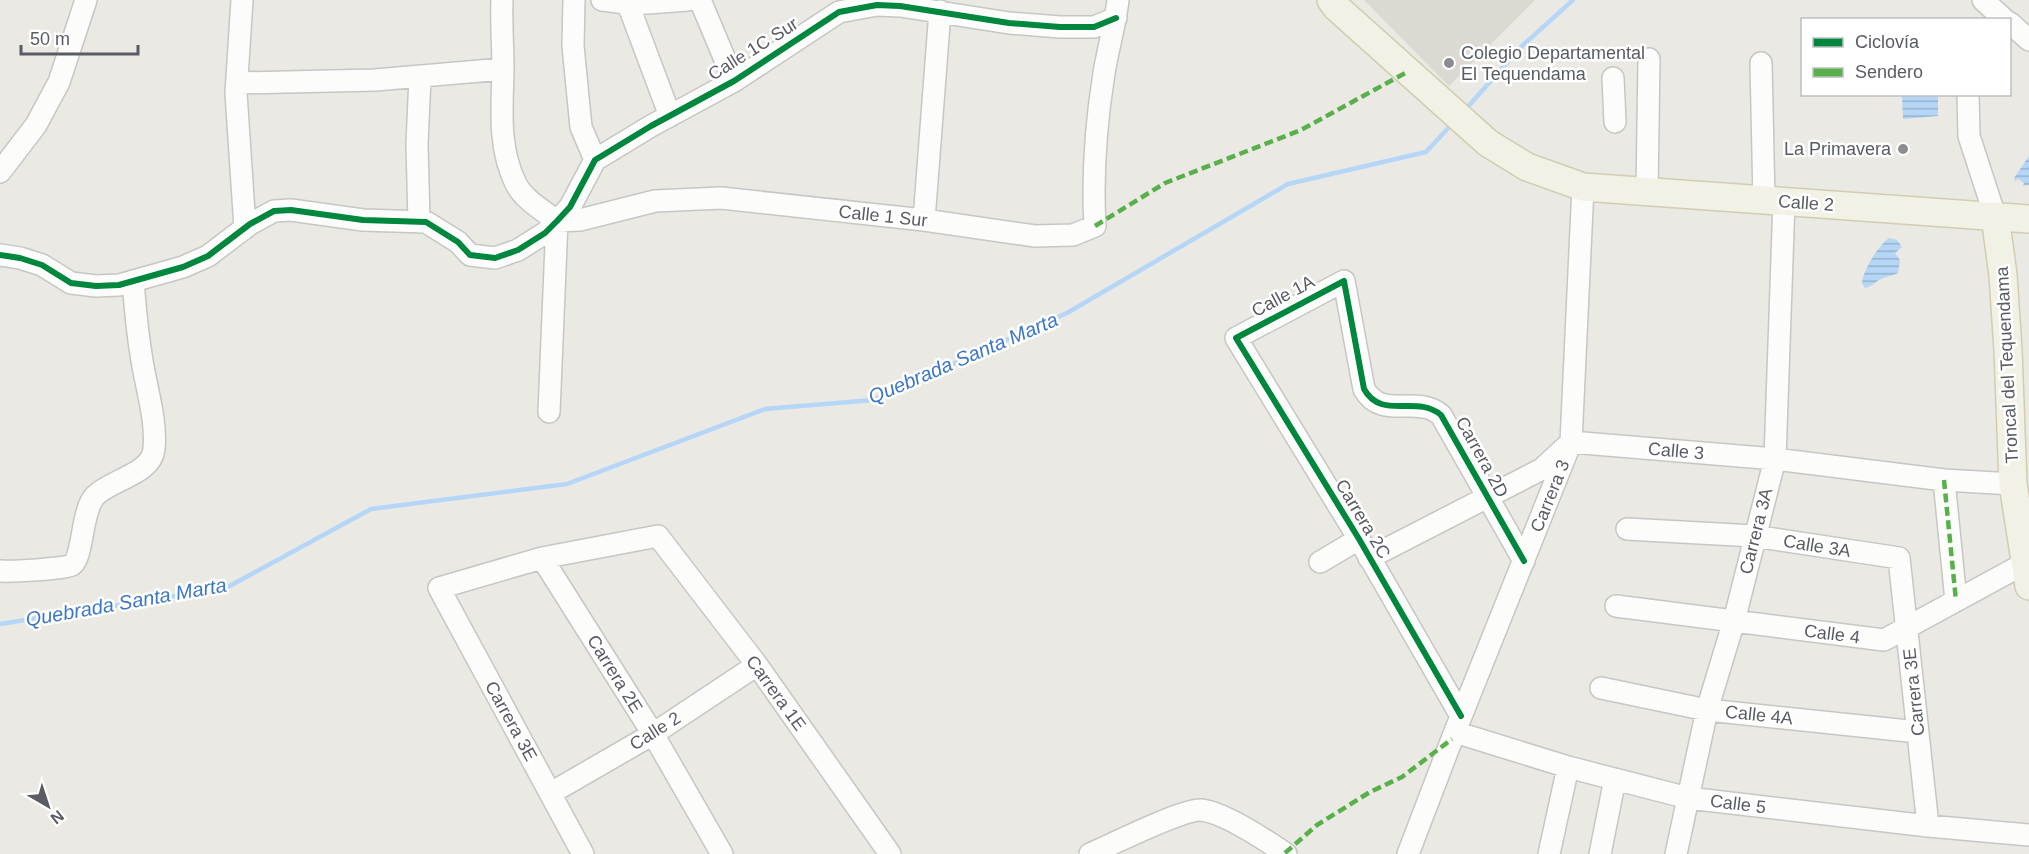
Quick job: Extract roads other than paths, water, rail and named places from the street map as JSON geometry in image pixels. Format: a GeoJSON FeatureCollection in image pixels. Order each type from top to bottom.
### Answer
{"type":"FeatureCollection","features":[{"type":"Feature","properties":{"kind":"main road","name":"Calle 2"},"geometry":{"type":"LineString","coordinates":[[1331,0],[1488,143],[1527,167],[1583,187],[2029,219]]}},
{"type":"Feature","properties":{"kind":"main road","name":"Troncal del Tequendama"},"geometry":{"type":"LineString","coordinates":[[1995,216],[2003,275],[2027,570]]}},
{"type":"Feature","properties":{"kind":"street"},"geometry":{"type":"LineString","coordinates":[[0,172],[36,126],[59,82],[86,0]]}},
{"type":"Feature","properties":{"kind":"street"},"geometry":{"type":"LineString","coordinates":[[242,0],[237,83],[245,228]]}},
{"type":"Feature","properties":{"kind":"street"},"geometry":{"type":"LineString","coordinates":[[502,0],[503,143],[516,185],[528,200],[558,221]]}},
{"type":"Feature","properties":{"kind":"street"},"geometry":{"type":"LineString","coordinates":[[0,255],[42,265],[71,284],[119,285],[183,267],[208,256],[245,228],[274,211],[291,210],[363,220],[426,222],[442,231],[470,255],[495,258],[518,250],[545,233],[570,207],[594,160],[581,127],[573,46],[574,0]]}},
{"type":"Feature","properties":{"kind":"street"},"geometry":{"type":"LineString","coordinates":[[602,0],[628,4],[688,0]]}},
{"type":"Feature","properties":{"kind":"street"},"geometry":{"type":"LineString","coordinates":[[700,0],[734,81]]}},
{"type":"Feature","properties":{"kind":"street","name":"Calle 1C Sur"},"geometry":{"type":"LineString","coordinates":[[594,160],[734,81],[839,12],[891,3],[1009,23],[1094,27],[1117,9]]}},
{"type":"Feature","properties":{"kind":"street"},"geometry":{"type":"LineString","coordinates":[[628,4],[670,116]]}},
{"type":"Feature","properties":{"kind":"street"},"geometry":{"type":"LineString","coordinates":[[1982,7],[2001,18]]}},
{"type":"Feature","properties":{"kind":"street","name":"Calle 1 Sur"},"geometry":{"type":"LineString","coordinates":[[558,221],[580,220],[669,199],[721,198],[924,220],[1035,236],[1072,235],[1095,226],[1097,135],[1104,72],[1117,9]]}},
{"type":"Feature","properties":{"kind":"street"},"geometry":{"type":"LineString","coordinates":[[924,220],[940,11]]}},
{"type":"Feature","properties":{"kind":"street"},"geometry":{"type":"LineString","coordinates":[[2011,24],[2029,40]]}},
{"type":"Feature","properties":{"kind":"street"},"geometry":{"type":"LineString","coordinates":[[1647,191],[1649,59]]}},
{"type":"Feature","properties":{"kind":"street","name":"Carrera 3A"},"geometry":{"type":"LineString","coordinates":[[1676,854],[1707,710],[1734,621],[1775,459],[1774,201],[1761,63]]}},
{"type":"Feature","properties":{"kind":"street"},"geometry":{"type":"LineString","coordinates":[[237,83],[375,80],[503,69]]}},
{"type":"Feature","properties":{"kind":"street"},"geometry":{"type":"LineString","coordinates":[[419,222],[417,144],[420,77]]}},
{"type":"Feature","properties":{"kind":"street"},"geometry":{"type":"LineString","coordinates":[[1613,78],[1615,112],[1648,103]]}},
{"type":"Feature","properties":{"kind":"street"},"geometry":{"type":"LineString","coordinates":[[1968,96],[1969,136],[1995,216]]}},
{"type":"Feature","properties":{"kind":"street","name":"Carrera 3"},"geometry":{"type":"LineString","coordinates":[[1408,854],[1571,442],[1583,187]]}},
{"type":"Feature","properties":{"kind":"street"},"geometry":{"type":"LineString","coordinates":[[549,412],[558,221]]}},
{"type":"Feature","properties":{"kind":"street","name":"Calle 1A"},"geometry":{"type":"LineString","coordinates":[[1236,338],[1344,281]]}},
{"type":"Feature","properties":{"kind":"street","name":"Carrera 2D"},"geometry":{"type":"LineString","coordinates":[[1344,281],[1364,389],[1369,398],[1380,405],[1434,408],[1441,415],[1524,561]]}},
{"type":"Feature","properties":{"kind":"street"},"geometry":{"type":"LineString","coordinates":[[0,571],[61,569],[72,565],[77,558],[83,527],[95,496],[146,466],[154,452],[153,424],[141,354],[133,282]]}},
{"type":"Feature","properties":{"kind":"street","name":"Carrera 2C"},"geometry":{"type":"LineString","coordinates":[[1236,338],[1364,548],[1458,724]]}},
{"type":"Feature","properties":{"kind":"street"},"geometry":{"type":"LineString","coordinates":[[1320,562],[1364,548],[1487,496],[1542,469],[1571,442]]}},
{"type":"Feature","properties":{"kind":"street","name":"Calle 3"},"geometry":{"type":"LineString","coordinates":[[1571,442],[1775,459],[2019,488]]}},
{"type":"Feature","properties":{"kind":"street"},"geometry":{"type":"LineString","coordinates":[[1944,480],[1956,601]]}},
{"type":"Feature","properties":{"kind":"street","name":"Calle 3A"},"geometry":{"type":"LineString","coordinates":[[1627,529],[1754,536],[1899,558]]}},
{"type":"Feature","properties":{"kind":"street","name":"Carrera 1E"},"geometry":{"type":"LineString","coordinates":[[542,558],[658,536],[757,665],[890,854]]}},
{"type":"Feature","properties":{"kind":"street","name":"Carrera 3E"},"geometry":{"type":"LineString","coordinates":[[542,558],[439,588],[582,854]]}},
{"type":"Feature","properties":{"kind":"street","name":"Carrera 2E"},"geometry":{"type":"LineString","coordinates":[[542,558],[652,734],[722,854]]}},
{"type":"Feature","properties":{"kind":"street","name":"Carrera 3E"},"geometry":{"type":"LineString","coordinates":[[1899,558],[1928,826]]}},
{"type":"Feature","properties":{"kind":"street","name":"Calle 4"},"geometry":{"type":"LineString","coordinates":[[1616,606],[1884,640],[1956,601],[2027,570]]}},
{"type":"Feature","properties":{"kind":"street","name":"Calle 2"},"geometry":{"type":"LineString","coordinates":[[551,793],[652,734],[757,665]]}},
{"type":"Feature","properties":{"kind":"street","name":"Calle 4A"},"geometry":{"type":"LineString","coordinates":[[1601,688],[1707,710],[1918,732]]}},
{"type":"Feature","properties":{"kind":"street","name":"Calle 5"},"geometry":{"type":"LineString","coordinates":[[1458,724],[1568,767],[1688,798],[1928,826],[2029,835]]}},
{"type":"Feature","properties":{"kind":"street"},"geometry":{"type":"LineString","coordinates":[[1549,854],[1568,767]]}},
{"type":"Feature","properties":{"kind":"street"},"geometry":{"type":"LineString","coordinates":[[1600,854],[1615,779]]}},
{"type":"Feature","properties":{"kind":"street"},"geometry":{"type":"LineString","coordinates":[[1090,854],[1175,817],[1200,810],[1221,816],[1285,854]]}},
{"type":"Feature","properties":{"kind":"water"},"geometry":{"type":"Polygon","coordinates":[[[1902,96],[1938,96],[1938,116],[1903,119],[1902,96]]]}},
{"type":"Feature","properties":{"kind":"water"},"geometry":{"type":"Polygon","coordinates":[[[2029,156],[2029,185],[2023,186],[2024,183],[2018,179],[2015,181],[2014,178],[2029,156]]]}},
{"type":"Feature","properties":{"kind":"water"},"geometry":{"type":"Polygon","coordinates":[[[1889,238],[1897,240],[1902,247],[1895,253],[1900,260],[1898,273],[1865,288],[1862,283],[1868,265],[1889,238]]]}},
{"type":"Feature","properties":{"kind":"waterway","name":"Quebrada Santa Marta"},"geometry":{"type":"LineString","coordinates":[[1464,111],[1522,46],[1573,0]]}},
{"type":"Feature","properties":{"kind":"waterway","name":"Quebrada Santa Marta"},"geometry":{"type":"LineString","coordinates":[[0,624],[226,588],[371,509],[567,484],[765,409],[873,400],[1067,313],[1288,184],[1426,152],[1452,124]]}},
{"type":"Feature","properties":{"kind":"place","name":"Colegio Departamental El Tequendama"},"geometry":{"type":"Point","coordinates":[1449,63]}},
{"type":"Feature","properties":{"kind":"place","name":"La Primavera"},"geometry":{"type":"Point","coordinates":[1903,149]}}]}
